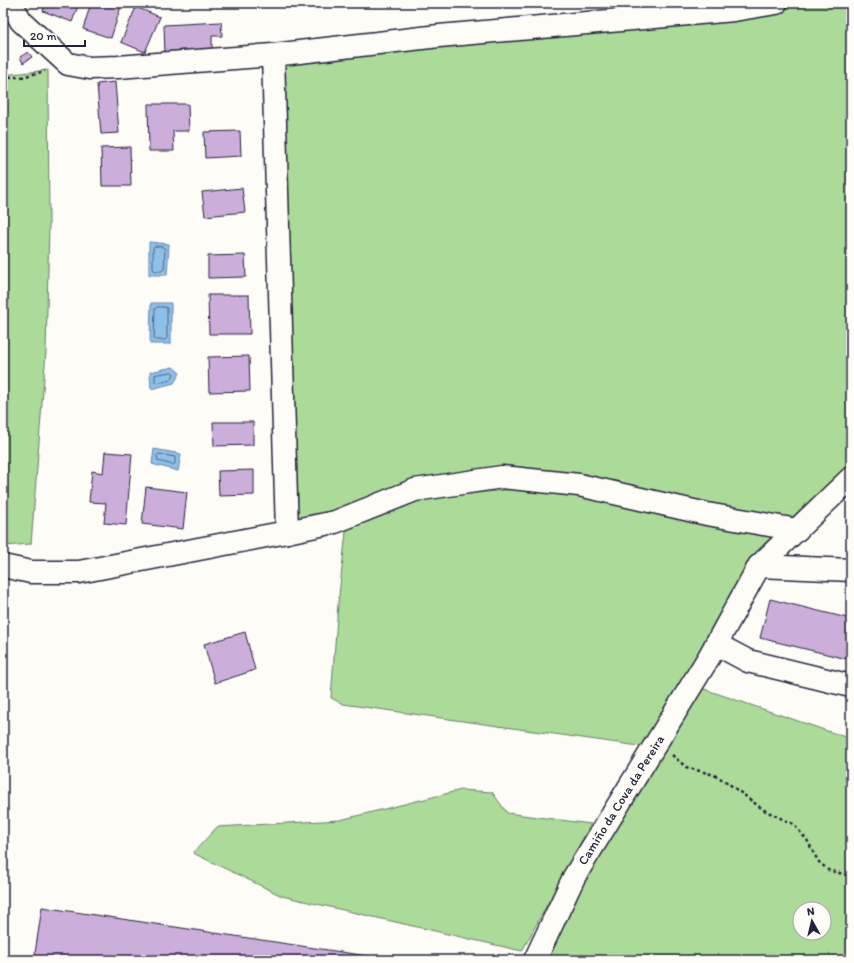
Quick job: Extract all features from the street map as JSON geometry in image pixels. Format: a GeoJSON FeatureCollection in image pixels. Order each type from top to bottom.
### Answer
{"type":"FeatureCollection","features":[{"type":"Feature","properties":{"kind":"street"},"geometry":{"type":"LineString","coordinates":[[11,3],[21,21],[68,64],[90,68],[273,55],[439,36],[727,10],[776,3]]}},
{"type":"Feature","properties":{"kind":"street"},"geometry":{"type":"LineString","coordinates":[[273,55],[287,532]]}},
{"type":"Feature","properties":{"kind":"street"},"geometry":{"type":"LineString","coordinates":[[3,566],[31,572],[79,572],[335,522],[415,490],[502,477],[579,485],[707,514],[797,530]]}},
{"type":"Feature","properties":{"kind":"street","name":"Camiño da Cova da Pereira"},"geometry":{"type":"LineString","coordinates":[[535,960],[574,877],[716,644],[759,566],[851,478]]}},
{"type":"Feature","properties":{"kind":"street"},"geometry":{"type":"LineString","coordinates":[[759,566],[851,570]]}},
{"type":"Feature","properties":{"kind":"street"},"geometry":{"type":"LineString","coordinates":[[716,644],[748,661],[851,686]]}},
{"type":"Feature","properties":{"kind":"path"},"geometry":{"type":"LineString","coordinates":[[3,78],[22,77]]}},
{"type":"Feature","properties":{"kind":"path"},"geometry":{"type":"LineString","coordinates":[[657,742],[686,767],[714,775],[725,781],[764,810],[793,824],[807,840],[818,861],[828,870],[851,876]]}},
{"type":"Feature","properties":{"kind":"green space"},"geometry":{"type":"Polygon","coordinates":[[[709,3],[851,3],[851,478],[797,530],[751,581],[664,729],[692,685],[851,739],[851,960],[537,960],[574,877],[653,748],[343,704],[331,698],[338,604],[347,523],[414,500],[533,487],[740,520],[618,494],[476,481],[415,490],[287,532],[273,55],[709,3]]]}},
{"type":"Feature","properties":{"kind":"green space"},"geometry":{"type":"Polygon","coordinates":[[[48,70],[49,226],[46,352],[31,544],[3,546],[3,75],[48,70]]]}},
{"type":"Feature","properties":{"kind":"green space"},"geometry":{"type":"Polygon","coordinates":[[[461,790],[492,792],[507,813],[591,824],[522,951],[282,896],[193,853],[217,827],[340,820],[461,790]]]}},
{"type":"Feature","properties":{"kind":"water"},"geometry":{"type":"Polygon","coordinates":[[[149,242],[169,244],[167,275],[149,275],[149,242]]]}},
{"type":"Feature","properties":{"kind":"water"},"geometry":{"type":"Polygon","coordinates":[[[151,303],[171,303],[171,344],[150,344],[151,303]]]}},
{"type":"Feature","properties":{"kind":"water"},"geometry":{"type":"Polygon","coordinates":[[[173,367],[180,373],[174,383],[151,389],[150,372],[173,367]]]}},
{"type":"Feature","properties":{"kind":"water"},"geometry":{"type":"Polygon","coordinates":[[[154,449],[181,454],[178,471],[152,464],[154,449]]]}},
{"type":"Feature","properties":{"kind":"building"},"geometry":{"type":"Polygon","coordinates":[[[46,3],[79,3],[72,22],[43,11],[46,3]]]}},
{"type":"Feature","properties":{"kind":"building"},"geometry":{"type":"Polygon","coordinates":[[[91,3],[122,3],[111,38],[83,29],[91,3]]]}},
{"type":"Feature","properties":{"kind":"building"},"geometry":{"type":"Polygon","coordinates":[[[136,7],[160,17],[145,52],[121,42],[136,7]]]}},
{"type":"Feature","properties":{"kind":"building"},"geometry":{"type":"Polygon","coordinates":[[[221,22],[222,36],[212,36],[212,54],[165,55],[164,25],[221,22]]]}},
{"type":"Feature","properties":{"kind":"building"},"geometry":{"type":"Polygon","coordinates":[[[28,52],[32,57],[23,63],[20,57],[28,52]]]}},
{"type":"Feature","properties":{"kind":"building"},"geometry":{"type":"Polygon","coordinates":[[[115,82],[119,133],[101,134],[97,84],[115,82]]]}},
{"type":"Feature","properties":{"kind":"building"},"geometry":{"type":"Polygon","coordinates":[[[148,104],[188,104],[189,131],[173,131],[174,151],[149,151],[148,104]]]}},
{"type":"Feature","properties":{"kind":"building"},"geometry":{"type":"Polygon","coordinates":[[[240,131],[241,156],[205,158],[204,132],[240,131]]]}},
{"type":"Feature","properties":{"kind":"building"},"geometry":{"type":"Polygon","coordinates":[[[130,147],[131,186],[102,186],[101,148],[130,147]]]}},
{"type":"Feature","properties":{"kind":"building"},"geometry":{"type":"Polygon","coordinates":[[[242,188],[245,212],[205,216],[202,192],[242,188]]]}},
{"type":"Feature","properties":{"kind":"building"},"geometry":{"type":"Polygon","coordinates":[[[245,255],[246,277],[208,278],[208,256],[245,255]]]}},
{"type":"Feature","properties":{"kind":"building"},"geometry":{"type":"Polygon","coordinates":[[[208,295],[249,295],[250,334],[209,334],[208,295]]]}},
{"type":"Feature","properties":{"kind":"building"},"geometry":{"type":"Polygon","coordinates":[[[249,356],[250,391],[209,392],[208,357],[249,356]]]}},
{"type":"Feature","properties":{"kind":"building"},"geometry":{"type":"Polygon","coordinates":[[[213,422],[253,422],[253,445],[214,446],[213,422]]]}},
{"type":"Feature","properties":{"kind":"building"},"geometry":{"type":"Polygon","coordinates":[[[105,452],[132,454],[126,525],[104,523],[106,503],[89,502],[92,471],[103,473],[105,452]]]}},
{"type":"Feature","properties":{"kind":"building"},"geometry":{"type":"Polygon","coordinates":[[[254,470],[254,495],[219,496],[218,471],[254,470]]]}},
{"type":"Feature","properties":{"kind":"building"},"geometry":{"type":"Polygon","coordinates":[[[146,487],[187,492],[183,529],[142,524],[146,487]]]}},
{"type":"Feature","properties":{"kind":"building"},"geometry":{"type":"Polygon","coordinates":[[[770,599],[851,619],[851,660],[760,638],[770,599]]]}},
{"type":"Feature","properties":{"kind":"building"},"geometry":{"type":"Polygon","coordinates":[[[245,632],[255,670],[215,683],[204,644],[245,632]]]}},
{"type":"Feature","properties":{"kind":"building"},"geometry":{"type":"Polygon","coordinates":[[[42,907],[381,958],[381,960],[34,960],[42,907]]]}}]}
